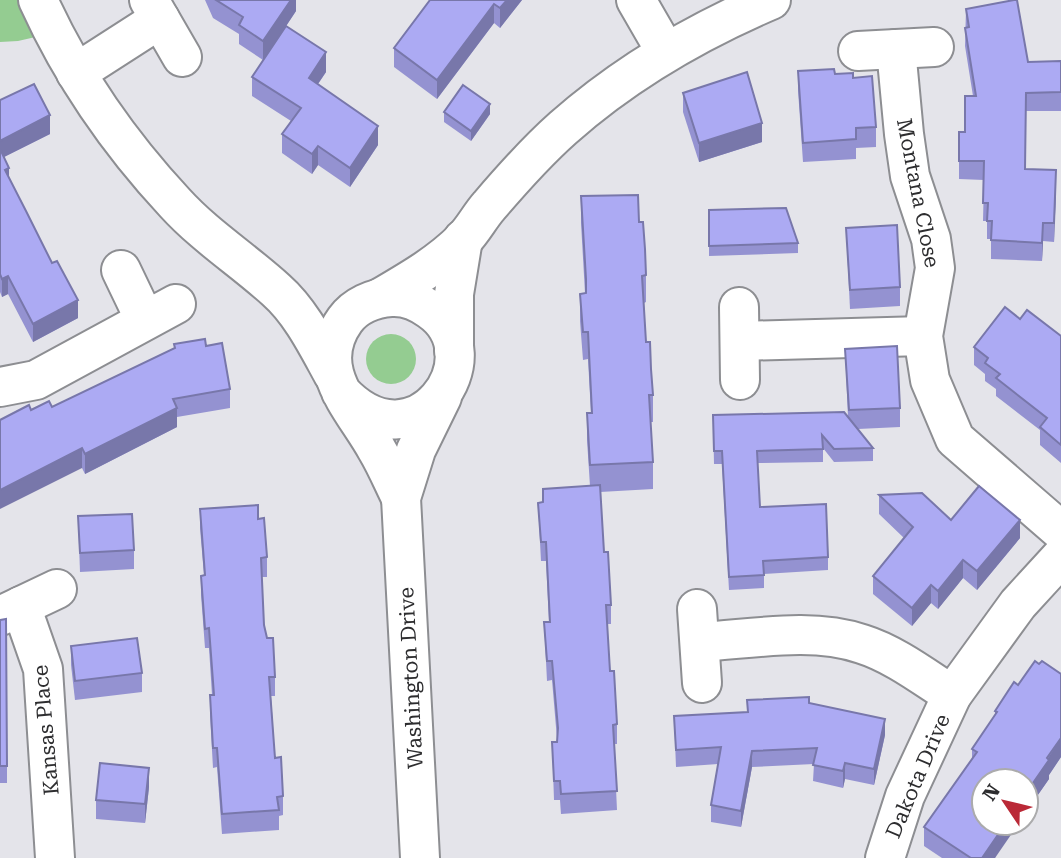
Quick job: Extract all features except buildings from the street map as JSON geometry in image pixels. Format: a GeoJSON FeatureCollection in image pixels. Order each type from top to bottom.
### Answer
{"type":"FeatureCollection","features":[{"type":"Feature","properties":{"kind":"street","name":"Washington Drive"},"geometry":{"type":"LineString","coordinates":[[38,0],[76,73],[128,150],[176,204],[212,238],[278,291],[309,330],[401,498]]}},
{"type":"Feature","properties":{"kind":"street"},"geometry":{"type":"LineString","coordinates":[[636,0],[666,52]]}},
{"type":"Feature","properties":{"kind":"street"},"geometry":{"type":"LineString","coordinates":[[463,239],[454,294],[453,372],[445,391],[431,407],[413,417],[392,420],[371,416],[354,406],[337,383],[331,354],[336,335],[346,318],[370,301],[423,272],[463,239],[513,178],[562,129],[610,91],[666,52],[726,19],[771,0]]}},
{"type":"Feature","properties":{"kind":"street"},"geometry":{"type":"LineString","coordinates":[[76,73],[155,9],[182,57]]}},
{"type":"Feature","properties":{"kind":"street"},"geometry":{"type":"LineString","coordinates":[[859,51],[934,47]]}},
{"type":"Feature","properties":{"kind":"street","name":"Montana Close"},"geometry":{"type":"LineString","coordinates":[[896,49],[910,176],[931,239],[935,268],[923,336],[930,380],[955,439],[1061,531]]}},
{"type":"Feature","properties":{"kind":"street"},"geometry":{"type":"LineString","coordinates":[[0,387],[36,380],[160,312],[121,270]]}},
{"type":"Feature","properties":{"kind":"street","name":"Washington Drive"},"geometry":{"type":"LineString","coordinates":[[278,291],[321,301],[370,301]]}},
{"type":"Feature","properties":{"kind":"street"},"geometry":{"type":"LineString","coordinates":[[370,301],[400,297],[419,302],[436,314],[448,331],[454,351]]}},
{"type":"Feature","properties":{"kind":"street"},"geometry":{"type":"LineString","coordinates":[[740,380],[740,324],[923,336]]}},
{"type":"Feature","properties":{"kind":"street","name":"Washington Drive"},"geometry":{"type":"LineString","coordinates":[[420,858],[401,498],[416,450],[445,391]]}},
{"type":"Feature","properties":{"kind":"street","name":"Dakota Drive"},"geometry":{"type":"LineString","coordinates":[[884,858],[905,796],[952,695],[1018,604],[1061,557]]}},
{"type":"Feature","properties":{"kind":"street","name":"Kansas Place"},"geometry":{"type":"LineString","coordinates":[[55,858],[43,669],[10,611],[57,589]]}},
{"type":"Feature","properties":{"kind":"street","name":"Dakota Drive"},"geometry":{"type":"LineString","coordinates":[[702,683],[699,625],[837,637],[864,644],[889,656],[952,695]]}},
{"type":"Feature","properties":{"kind":"green space"},"geometry":{"type":"Polygon","coordinates":[[[0,0],[38,0],[53,33],[0,42],[0,0]]]}},
{"type":"Feature","properties":{"kind":"green space"},"geometry":{"type":"Polygon","coordinates":[[[391,334],[409,341],[416,359],[409,377],[391,384],[373,377],[366,359],[373,341],[391,334]]]}}]}
